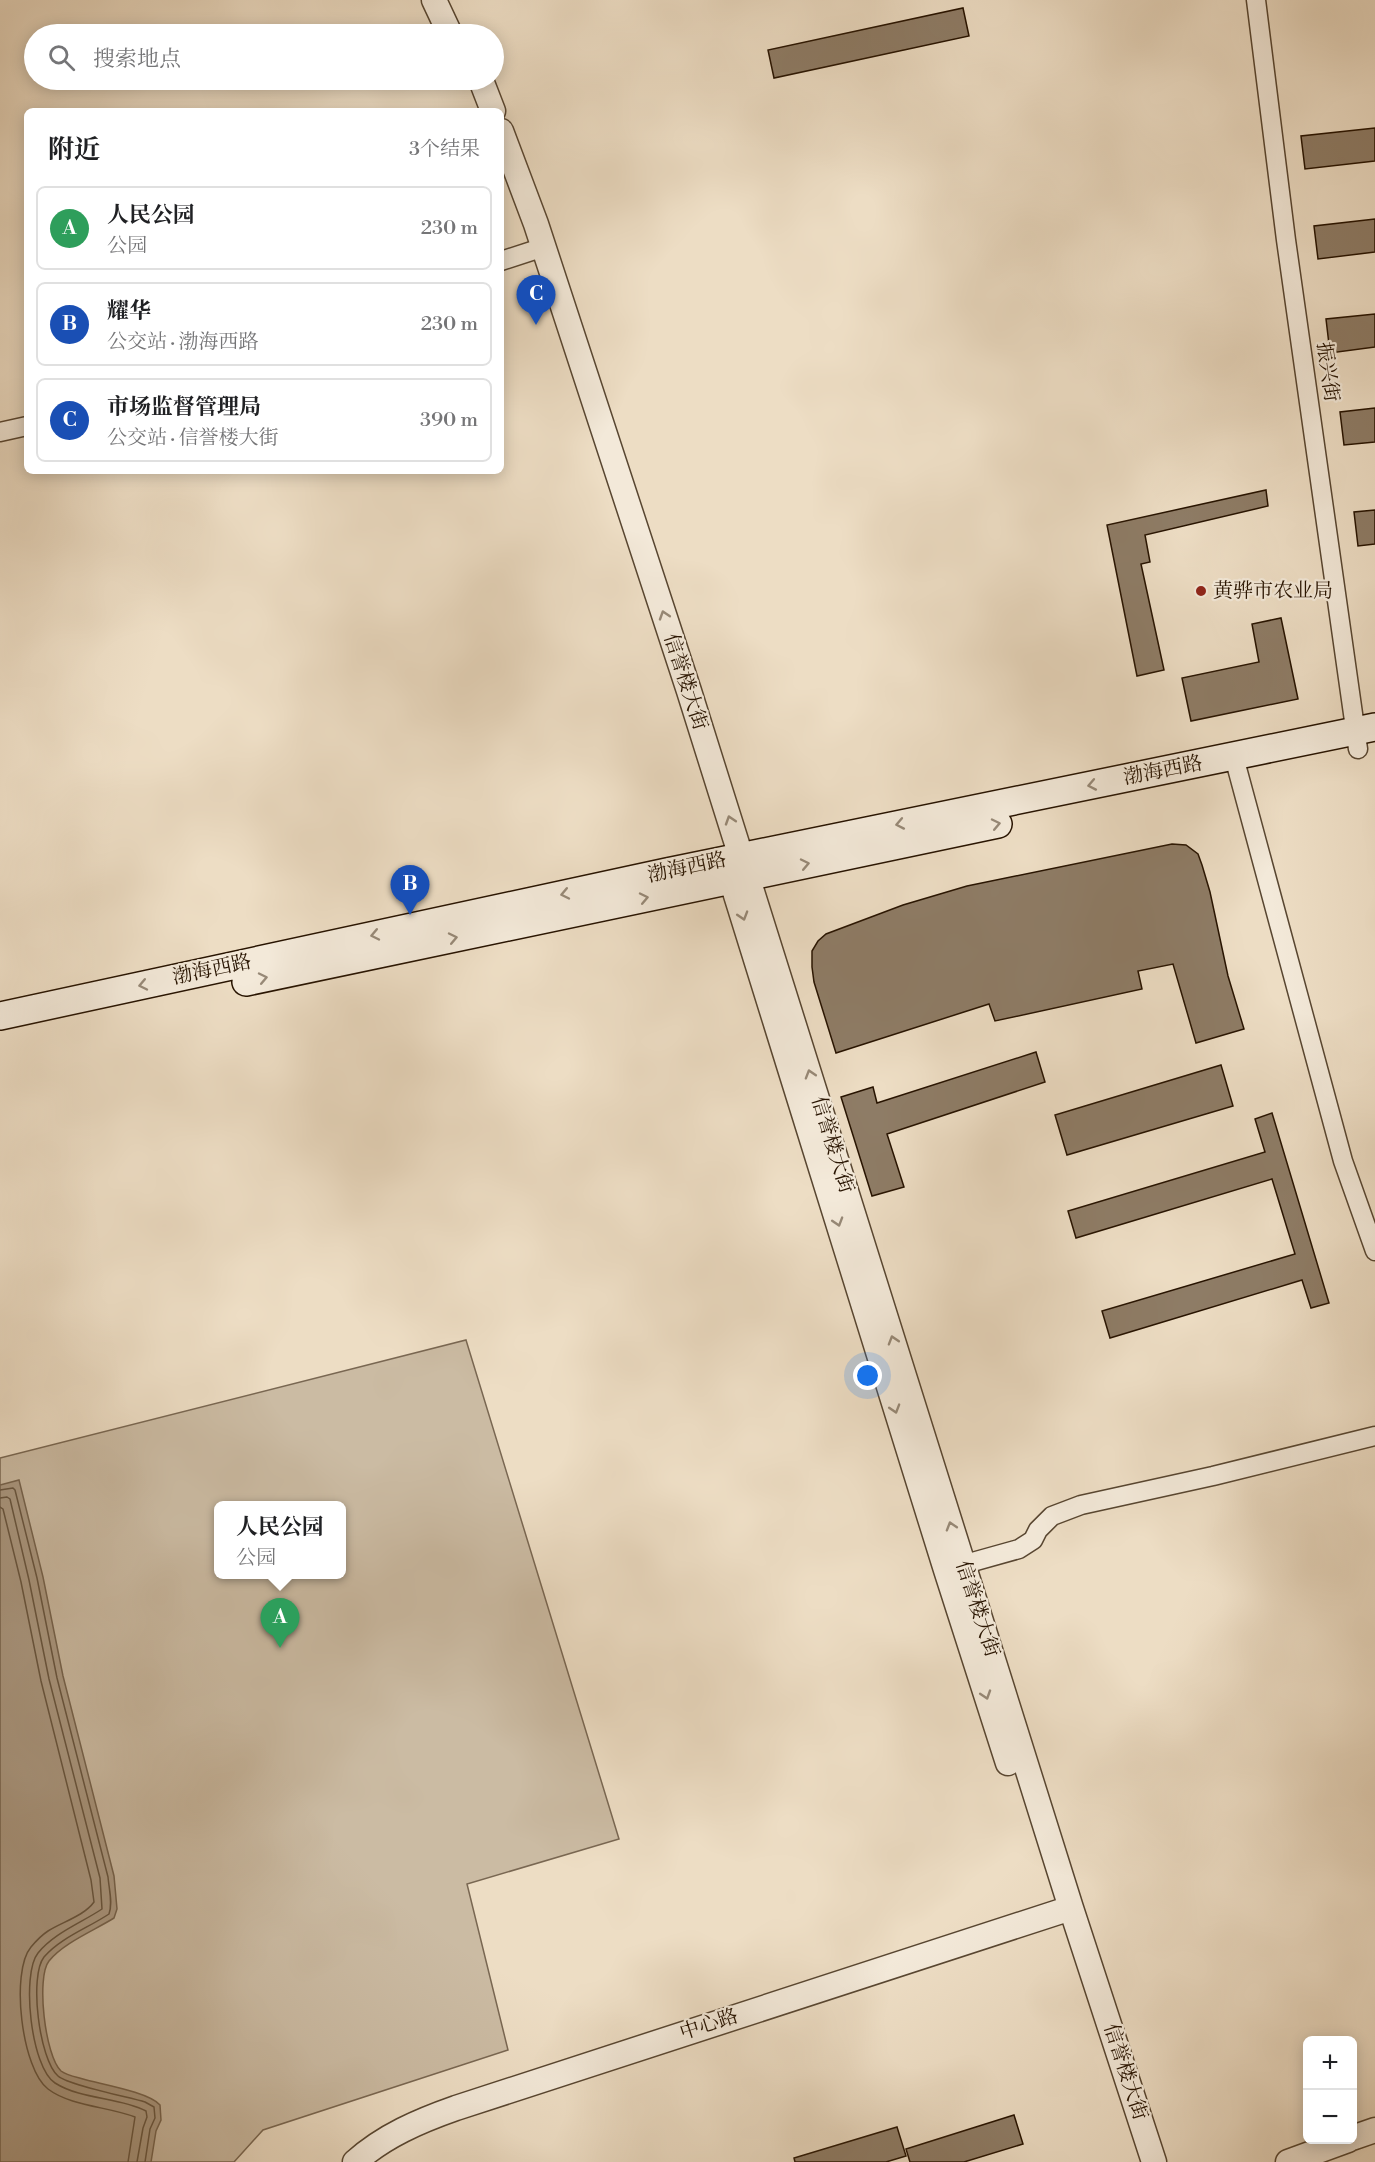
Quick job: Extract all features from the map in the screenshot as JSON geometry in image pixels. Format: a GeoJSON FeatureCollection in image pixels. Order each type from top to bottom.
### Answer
{"type":"FeatureCollection","features":[{"type":"Feature","properties":{"kind":"main road","name":"渤海西路"},"geometry":{"type":"LineString","coordinates":[[0,1016],[1366,738]]}},
{"type":"Feature","properties":{"kind":"main road","name":"渤海西路"},"geometry":{"type":"LineString","coordinates":[[0,1034],[736,868]]}},
{"type":"Feature","properties":{"kind":"street"},"geometry":{"type":"LineString","coordinates":[[434,0],[445,24]]}},
{"type":"Feature","properties":{"kind":"street"},"geometry":{"type":"LineString","coordinates":[[446,0],[457,24]]}},
{"type":"Feature","properties":{"kind":"street","name":"振兴街"},"geometry":{"type":"LineString","coordinates":[[1256,0],[1286,240],[1366,738]]}},
{"type":"Feature","properties":{"kind":"street"},"geometry":{"type":"LineString","coordinates":[[472,90],[479,108]]}},
{"type":"Feature","properties":{"kind":"street"},"geometry":{"type":"LineString","coordinates":[[485,90],[492,108]]}},
{"type":"Feature","properties":{"kind":"street","name":"信誉楼大街"},"geometry":{"type":"LineString","coordinates":[[504,141],[536,250],[736,868],[1063,1910],[1137,2162]]}},
{"type":"Feature","properties":{"kind":"street","name":"信誉楼大街"},"geometry":{"type":"LineString","coordinates":[[504,178],[536,250]]}},
{"type":"Feature","properties":{"kind":"street"},"geometry":{"type":"LineString","coordinates":[[504,260],[536,250]]}},
{"type":"Feature","properties":{"kind":"street"},"geometry":{"type":"LineString","coordinates":[[0,432],[24,427]]}},
{"type":"Feature","properties":{"kind":"street"},"geometry":{"type":"LineString","coordinates":[[1236,765],[1343,1161],[1375,1251]]}},
{"type":"Feature","properties":{"kind":"street"},"geometry":{"type":"LineString","coordinates":[[954,1568],[1019,1549],[1033,1540],[1052,1515],[1081,1505],[1375,1436]]}},
{"type":"Feature","properties":{"kind":"street","name":"信誉楼大街"},"geometry":{"type":"LineString","coordinates":[[1063,1910],[1154,2162]]}},
{"type":"Feature","properties":{"kind":"street","name":"中心路"},"geometry":{"type":"LineString","coordinates":[[355,2162],[370,2148],[415,2123],[456,2108],[1063,1910]]}},
{"type":"Feature","properties":{"kind":"street"},"geometry":{"type":"LineString","coordinates":[[1357,2136],[1375,2130]]}},
{"type":"Feature","properties":{"kind":"street"},"geometry":{"type":"LineString","coordinates":[[1288,2162],[1337,2144]]}},
{"type":"Feature","properties":{"kind":"shaded area"},"geometry":{"type":"Polygon","coordinates":[[[466,1340],[619,1839],[467,1884],[508,2050],[263,2130],[234,2162],[0,2162],[0,1458],[466,1340]]]}},
{"type":"Feature","properties":{"kind":"water"},"geometry":{"type":"Polygon","coordinates":[[[19,1480],[43,1577],[63,1676],[114,1876],[117,1909],[114,1918],[71,1943],[49,1961],[43,1983],[47,2034],[55,2063],[61,2071],[74,2077],[135,2092],[160,2105],[161,2120],[156,2131],[151,2162],[0,2162],[0,1485],[19,1480]]]}},
{"type":"Feature","properties":{"kind":"building"},"geometry":{"type":"Polygon","coordinates":[[[963,8],[969,36],[774,78],[768,50],[963,8]]]}},
{"type":"Feature","properties":{"kind":"building"},"geometry":{"type":"Polygon","coordinates":[[[1375,128],[1375,161],[1305,169],[1301,136],[1375,128]]]}},
{"type":"Feature","properties":{"kind":"building"},"geometry":{"type":"Polygon","coordinates":[[[1375,219],[1375,252],[1318,259],[1314,226],[1375,219]]]}},
{"type":"Feature","properties":{"kind":"building"},"geometry":{"type":"Polygon","coordinates":[[[1375,314],[1375,347],[1330,353],[1326,319],[1375,314]]]}},
{"type":"Feature","properties":{"kind":"building"},"geometry":{"type":"Polygon","coordinates":[[[1375,408],[1375,442],[1344,445],[1340,412],[1375,408]]]}},
{"type":"Feature","properties":{"kind":"building"},"geometry":{"type":"Polygon","coordinates":[[[1266,490],[1268,506],[1145,535],[1150,562],[1141,564],[1164,670],[1137,676],[1107,525],[1266,490]]]}},
{"type":"Feature","properties":{"kind":"building"},"geometry":{"type":"Polygon","coordinates":[[[1375,510],[1375,544],[1358,546],[1354,512],[1375,510]]]}},
{"type":"Feature","properties":{"kind":"building"},"geometry":{"type":"Polygon","coordinates":[[[1281,618],[1298,699],[1191,721],[1182,678],[1259,662],[1252,624],[1281,618]]]}},
{"type":"Feature","properties":{"kind":"building"},"geometry":{"type":"Polygon","coordinates":[[[1172,844],[1186,845],[1198,854],[1210,892],[1228,976],[1244,1029],[1196,1043],[1173,964],[1138,971],[1142,989],[995,1021],[989,1004],[836,1053],[814,982],[812,967],[812,951],[826,934],[903,905],[967,886],[1172,844]]]}},
{"type":"Feature","properties":{"kind":"building"},"geometry":{"type":"Polygon","coordinates":[[[1036,1052],[1045,1082],[887,1134],[904,1187],[872,1196],[841,1097],[873,1087],[877,1103],[1036,1052]]]}},
{"type":"Feature","properties":{"kind":"building"},"geometry":{"type":"Polygon","coordinates":[[[1221,1065],[1233,1106],[1067,1155],[1055,1115],[1221,1065]]]}},
{"type":"Feature","properties":{"kind":"building"},"geometry":{"type":"Polygon","coordinates":[[[1272,1113],[1329,1303],[1311,1308],[1302,1280],[1110,1338],[1102,1311],[1295,1254],[1272,1179],[1076,1238],[1068,1211],[1265,1152],[1255,1119],[1272,1113]]]}},
{"type":"Feature","properties":{"kind":"building"},"geometry":{"type":"Polygon","coordinates":[[[1014,2115],[1023,2144],[964,2162],[910,2162],[906,2149],[1014,2115]]]}},
{"type":"Feature","properties":{"kind":"building"},"geometry":{"type":"Polygon","coordinates":[[[897,2127],[906,2156],[886,2162],[795,2162],[794,2158],[897,2127]]]}},
{"type":"Feature","properties":{"kind":"place","name":"市场监督管理局"},"geometry":{"type":"Point","coordinates":[536,325]}},
{"type":"Feature","properties":{"kind":"place","name":"黄骅市农业局"},"geometry":{"type":"Point","coordinates":[1201,591]}},
{"type":"Feature","properties":{"kind":"place","name":"耀华"},"geometry":{"type":"Point","coordinates":[410,915]}},
{"type":"Feature","properties":{"kind":"place","name":"人民公园"},"geometry":{"type":"Point","coordinates":[280,1648]}}]}
